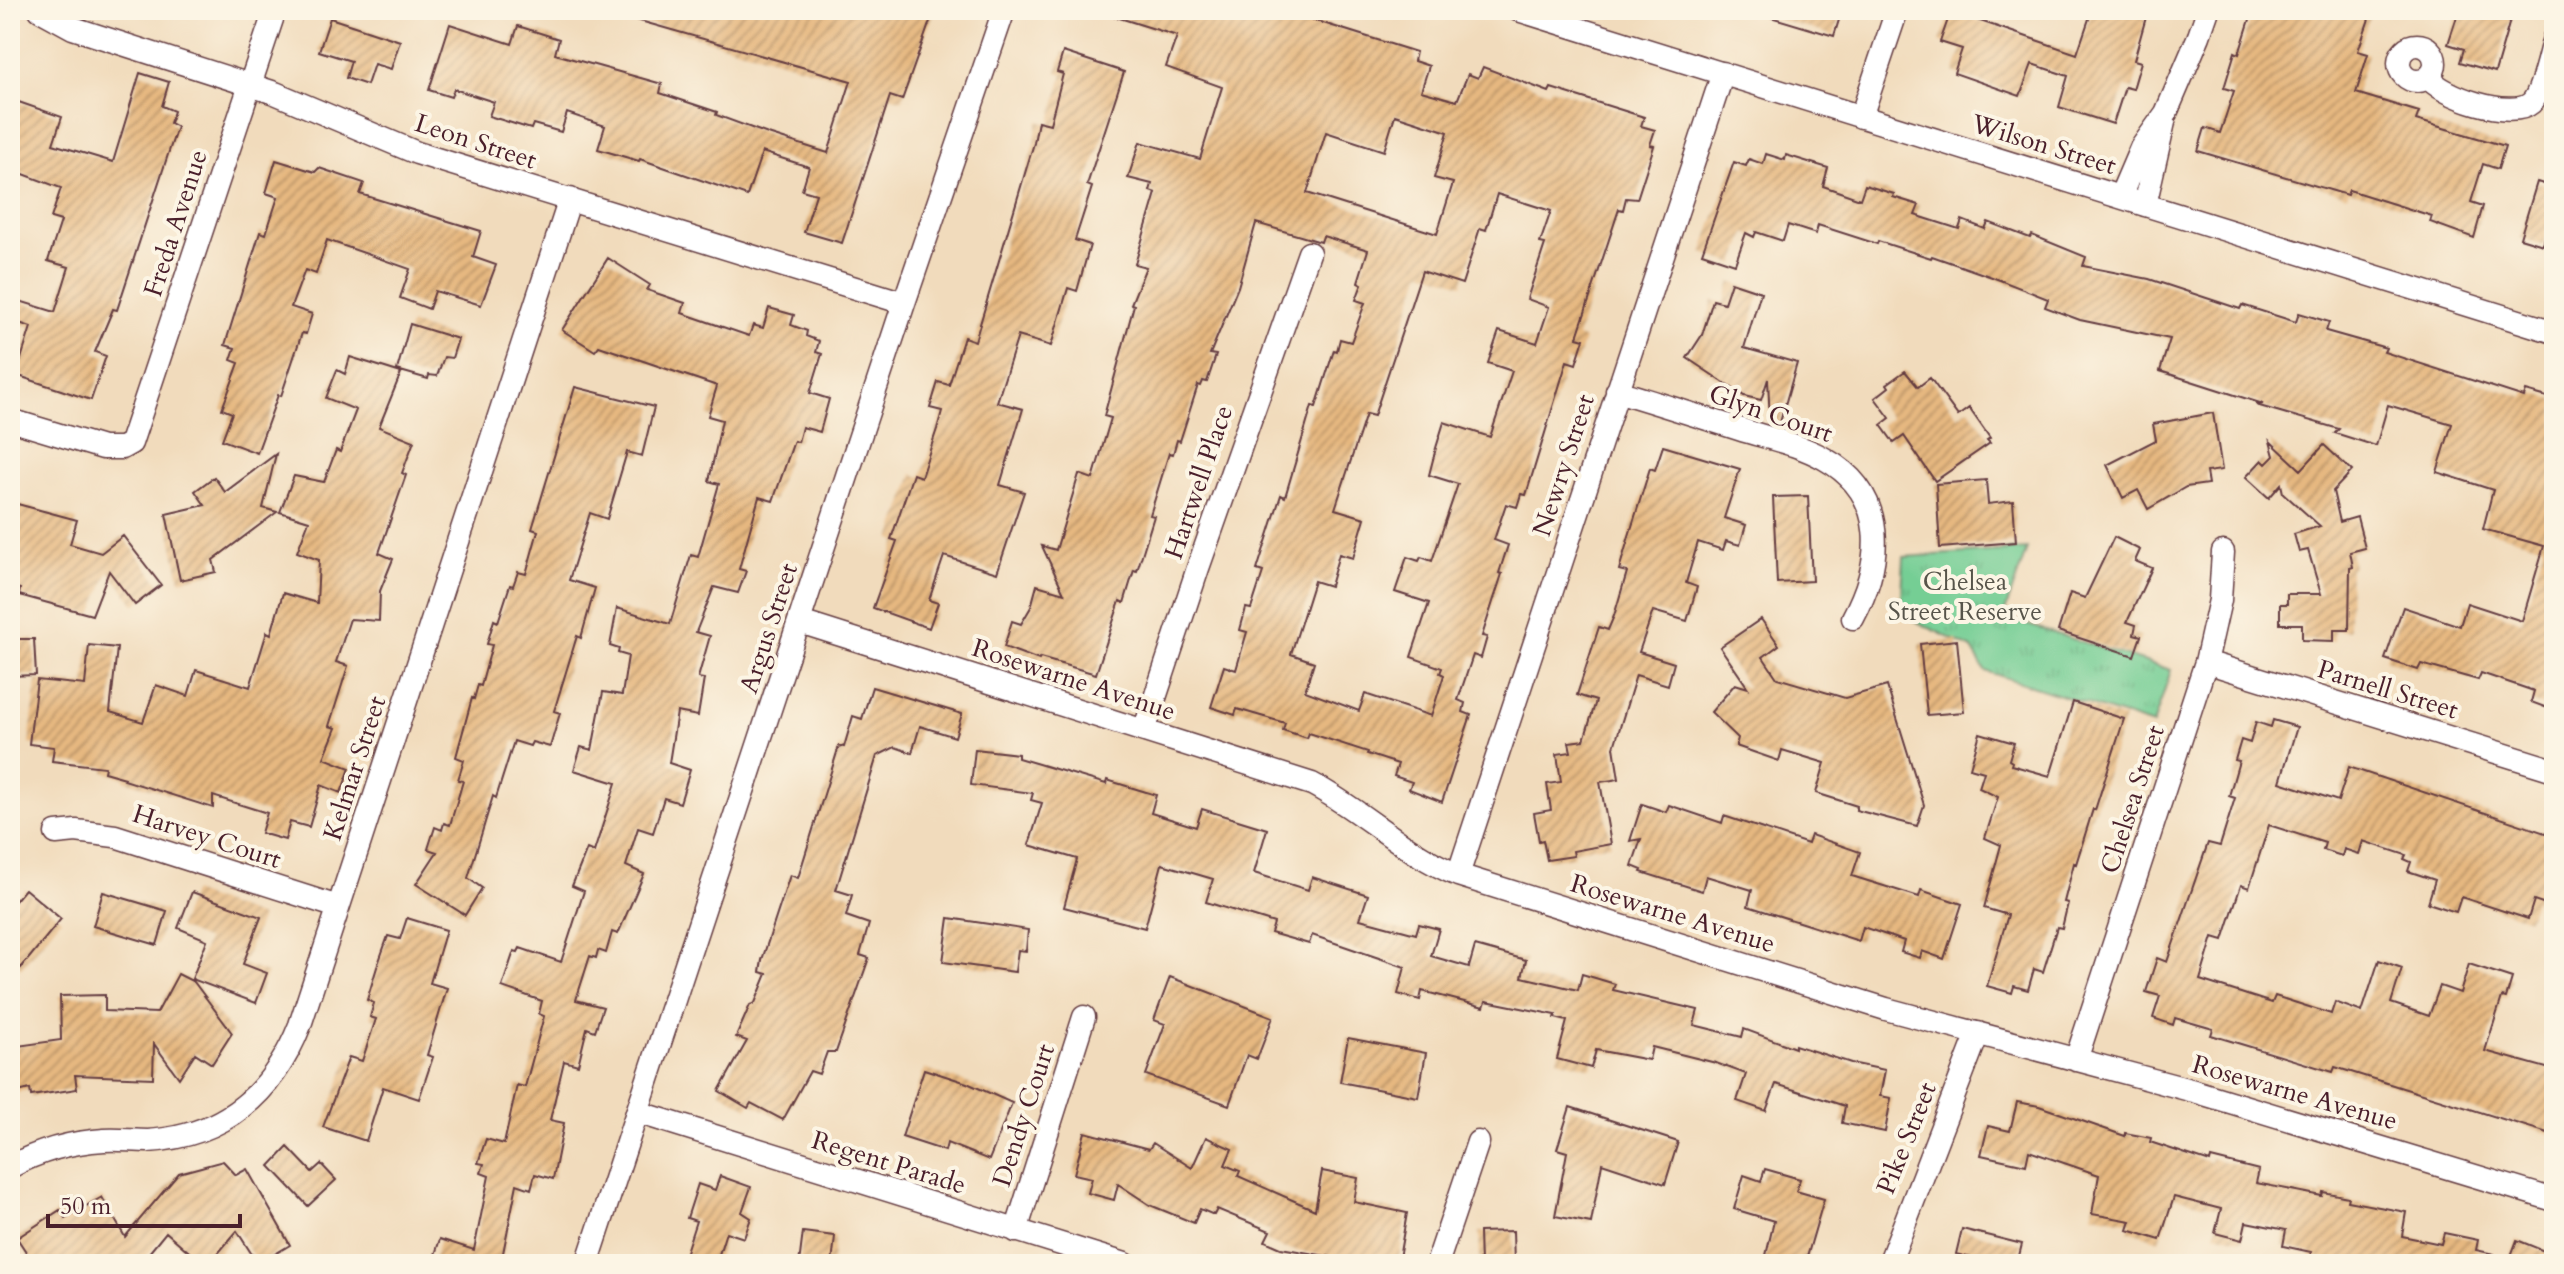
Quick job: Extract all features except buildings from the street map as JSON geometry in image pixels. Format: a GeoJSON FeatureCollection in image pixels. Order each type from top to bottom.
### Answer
{"type":"FeatureCollection","features":[{"type":"Feature","properties":{"kind":"street","name":"Leon Street"},"geometry":{"type":"LineString","coordinates":[[40,10],[73,28],[250,84],[417,153],[904,303]]}},
{"type":"Feature","properties":{"kind":"street","name":"Freda Avenue"},"geometry":{"type":"LineString","coordinates":[[10,420],[103,448],[122,448],[131,443],[275,10]]}},
{"type":"Feature","properties":{"kind":"street","name":"Argus Street"},"geometry":{"type":"LineString","coordinates":[[587,1264],[904,303],[1004,10]]}},
{"type":"Feature","properties":{"kind":"street","name":"Wilson Street"},"geometry":{"type":"LineString","coordinates":[[1518,10],[2554,332]]}},
{"type":"Feature","properties":{"kind":"street"},"geometry":{"type":"LineString","coordinates":[[1861,117],[1897,10]]}},
{"type":"Feature","properties":{"kind":"street"},"geometry":{"type":"LineString","coordinates":[[2145,205],[2166,113],[2208,10]]}},
{"type":"Feature","properties":{"kind":"street"},"geometry":{"type":"LineString","coordinates":[[2428,77],[2443,92],[2517,110],[2529,105],[2535,98],[2554,38]]}},
{"type":"Feature","properties":{"kind":"street","name":"Newry Street"},"geometry":{"type":"LineString","coordinates":[[1458,875],[1723,73]]}},
{"type":"Feature","properties":{"kind":"street"},"geometry":{"type":"LineString","coordinates":[[2120,197],[2141,148],[2166,113]]}},
{"type":"Feature","properties":{"kind":"street","name":"Kelmar Street"},"geometry":{"type":"LineString","coordinates":[[10,1167],[76,1142],[149,1141],[212,1127],[239,1111],[281,1067],[291,1047],[338,907],[570,199]]}},
{"type":"Feature","properties":{"kind":"street","name":"Hartwell Place"},"geometry":{"type":"LineString","coordinates":[[1144,731],[1309,253]]}},
{"type":"Feature","properties":{"kind":"street","name":"Glyn Court"},"geometry":{"type":"LineString","coordinates":[[1617,391],[1803,449],[1839,467],[1864,498],[1875,539],[1872,578],[1853,618]]}},
{"type":"Feature","properties":{"kind":"street","name":"Chelsea Street"},"geometry":{"type":"LineString","coordinates":[[2076,1060],[2206,662],[2217,623],[2223,552]]}},
{"type":"Feature","properties":{"kind":"street","name":"Rosewarne Avenue"},"geometry":{"type":"LineString","coordinates":[[800,622],[1312,784],[1330,793],[1415,854],[1458,875],[1871,1004],[2285,1117],[2554,1200]]}},
{"type":"Feature","properties":{"kind":"street","name":"Parnell Street"},"geometry":{"type":"LineString","coordinates":[[2206,662],[2554,770]]}},
{"type":"Feature","properties":{"kind":"street","name":"Harvey Court"},"geometry":{"type":"LineString","coordinates":[[56,833],[76,831],[115,836],[338,907]]}},
{"type":"Feature","properties":{"kind":"street","name":"Dendy Court"},"geometry":{"type":"LineString","coordinates":[[1016,1231],[1084,1017]]}},
{"type":"Feature","properties":{"kind":"street","name":"Pike Street"},"geometry":{"type":"LineString","coordinates":[[1889,1264],[1978,1033]]}},
{"type":"Feature","properties":{"kind":"street","name":"Regent Parade"},"geometry":{"type":"LineString","coordinates":[[637,1112],[1125,1264]]}},
{"type":"Feature","properties":{"kind":"street"},"geometry":{"type":"LineString","coordinates":[[1437,1264],[1478,1142]]}},
{"type":"Feature","properties":{"kind":"green space","name":"Chelsea Street Reserve"},"geometry":{"type":"Polygon","coordinates":[[[2027,549],[2003,617],[2171,670],[2153,725],[1985,671],[1972,649],[1901,614],[1904,557],[2027,549]]]}}]}
